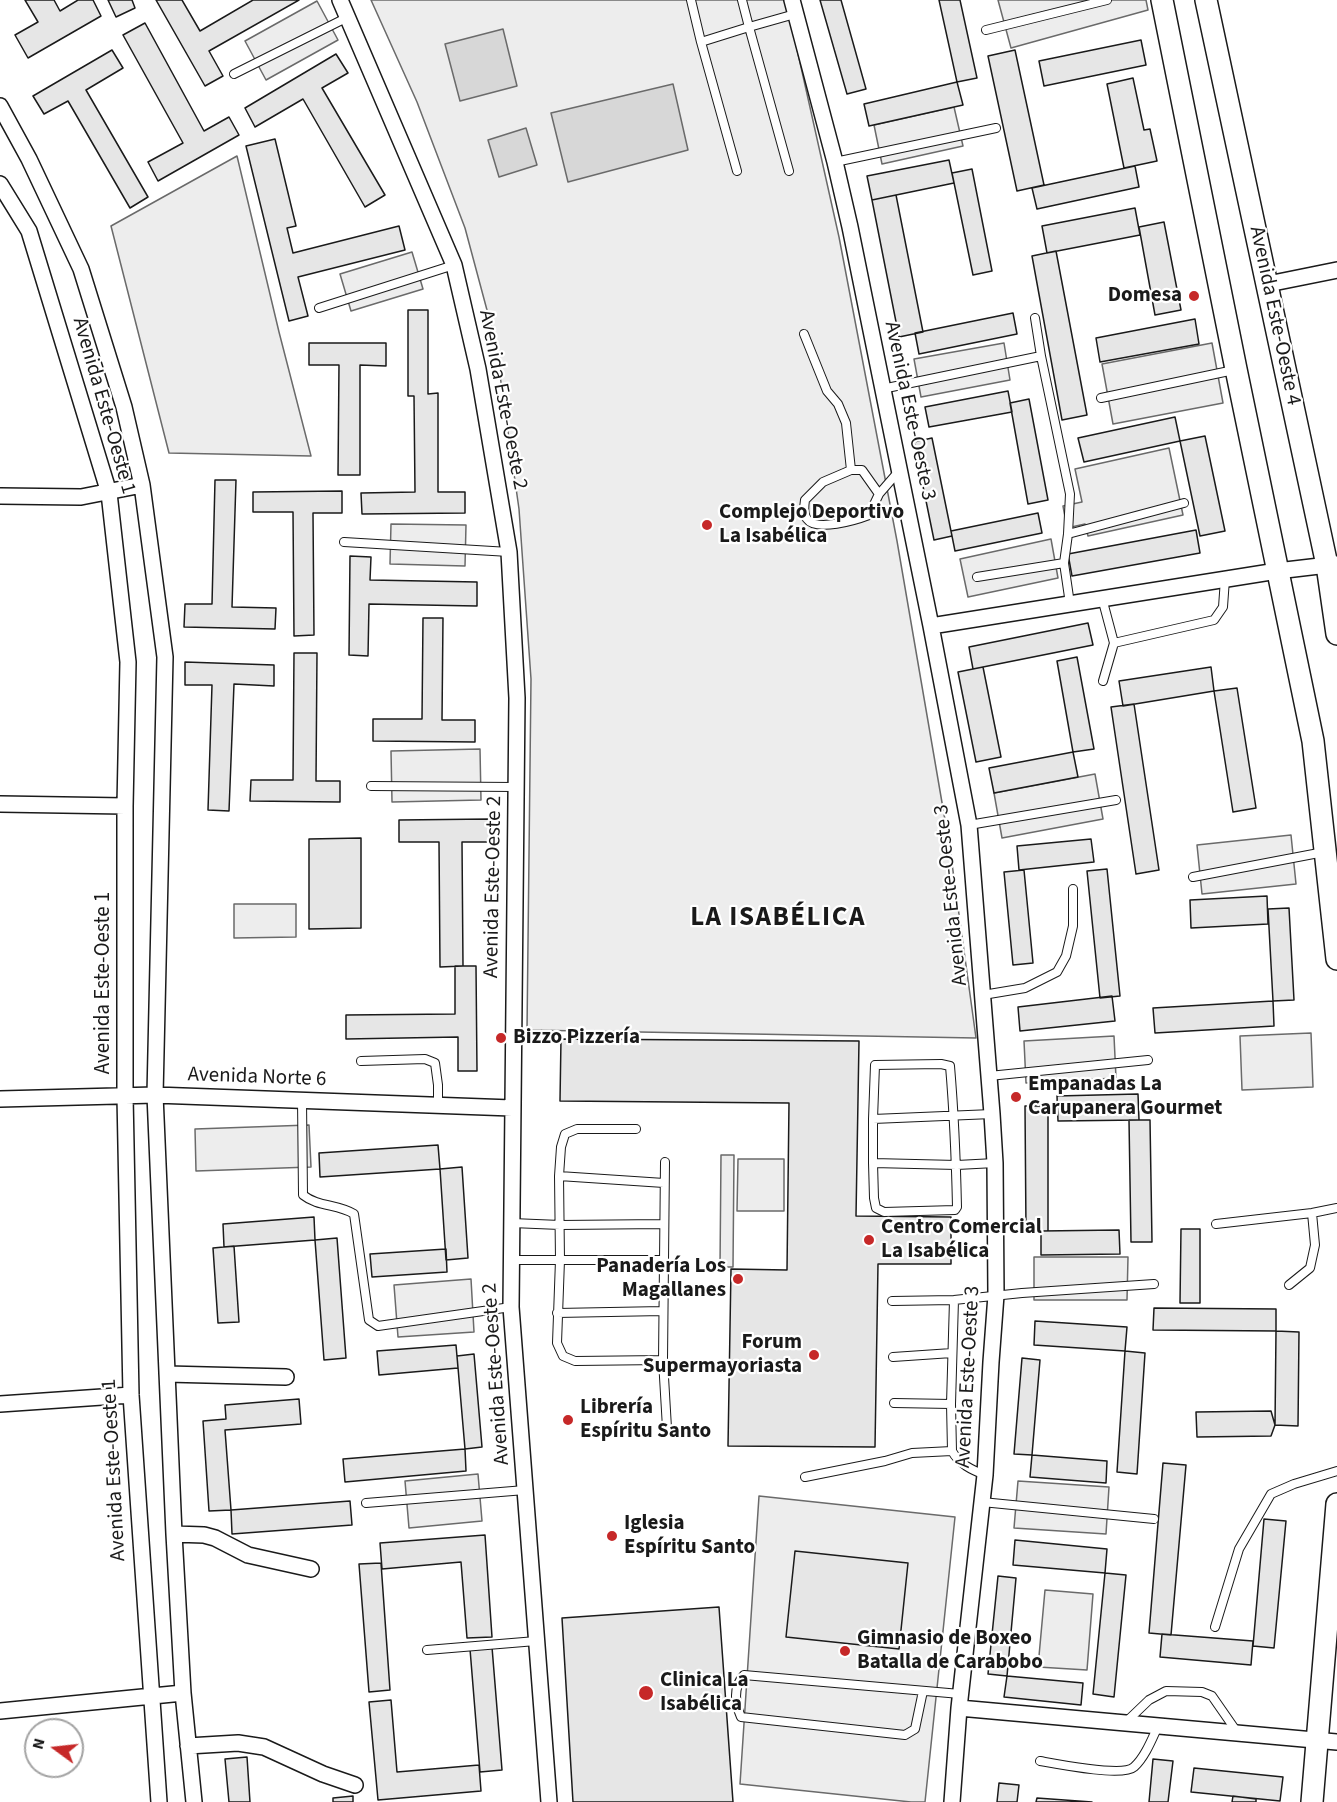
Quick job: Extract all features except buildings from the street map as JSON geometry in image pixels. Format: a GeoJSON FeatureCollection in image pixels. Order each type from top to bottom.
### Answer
{"type":"FeatureCollection","features":[{"type":"Feature","properties":{"kind":"main road"},"geometry":{"type":"LineString","coordinates":[[1162,0],[1313,741],[1337,959]]}},
{"type":"Feature","properties":{"kind":"main road","name":"Avenida Este-Oeste 4"},"geometry":{"type":"LineString","coordinates":[[1206,0],[1332,564],[1337,634]]}},
{"type":"Feature","properties":{"kind":"main road"},"geometry":{"type":"LineString","coordinates":[[1312,1802],[1328,1741],[1337,1504]]}},
{"type":"Feature","properties":{"kind":"street","name":"Avenida Este-Oeste 2"},"geometry":{"type":"LineString","coordinates":[[340,0],[454,265],[478,369],[509,552],[517,698],[511,1307],[549,1802]]}},
{"type":"Feature","properties":{"kind":"street","name":"Avenida Este-Oeste 3"},"geometry":{"type":"LineString","coordinates":[[793,7],[836,162],[850,227],[969,825],[995,1163],[996,1295],[985,1476],[960,1701],[952,1802]]}},
{"type":"Feature","properties":{"kind":"street"},"geometry":{"type":"LineString","coordinates":[[0,106],[29,159],[81,268],[124,407],[142,485],[165,657],[155,1095],[174,1534],[183,1693],[194,1802]]}},
{"type":"Feature","properties":{"kind":"street","name":"Avenida Este-Oeste 1"},"geometry":{"type":"LineString","coordinates":[[0,184],[29,231],[109,493],[128,662],[125,1096],[131,1395],[159,1802]]}},
{"type":"Feature","properties":{"kind":"street"},"geometry":{"type":"LineString","coordinates":[[1268,284],[1337,270]]}},
{"type":"Feature","properties":{"kind":"street"},"geometry":{"type":"LineString","coordinates":[[0,496],[81,497],[142,485]]}},
{"type":"Feature","properties":{"kind":"street"},"geometry":{"type":"LineString","coordinates":[[931,626],[1332,564]]}},
{"type":"Feature","properties":{"kind":"street"},"geometry":{"type":"LineString","coordinates":[[0,804],[126,806]]}},
{"type":"Feature","properties":{"kind":"street","name":"Avenida Norte 6"},"geometry":{"type":"LineString","coordinates":[[0,1099],[155,1095],[512,1108]]}},
{"type":"Feature","properties":{"kind":"street"},"geometry":{"type":"LineString","coordinates":[[167,1374],[286,1377]]}},
{"type":"Feature","properties":{"kind":"street"},"geometry":{"type":"LineString","coordinates":[[0,1404],[131,1395]]}},
{"type":"Feature","properties":{"kind":"street"},"geometry":{"type":"LineString","coordinates":[[174,1534],[204,1535],[215,1538],[248,1555],[312,1569]]}},
{"type":"Feature","properties":{"kind":"street"},"geometry":{"type":"LineString","coordinates":[[0,1712],[183,1693]]}},
{"type":"Feature","properties":{"kind":"street"},"geometry":{"type":"LineString","coordinates":[[960,1701],[1125,1723],[1328,1741]]}},
{"type":"Feature","properties":{"kind":"street"},"geometry":{"type":"LineString","coordinates":[[188,1746],[238,1743],[264,1747],[323,1774],[356,1785]]}},
{"type":"Feature","properties":{"kind":"lane"},"geometry":{"type":"LineString","coordinates":[[691,0],[737,171]]}},
{"type":"Feature","properties":{"kind":"lane"},"geometry":{"type":"LineString","coordinates":[[742,0],[789,171]]}},
{"type":"Feature","properties":{"kind":"lane"},"geometry":{"type":"LineString","coordinates":[[986,30],[1107,0]]}},
{"type":"Feature","properties":{"kind":"lane"},"geometry":{"type":"LineString","coordinates":[[701,42],[749,27],[793,7]]}},
{"type":"Feature","properties":{"kind":"lane"},"geometry":{"type":"LineString","coordinates":[[234,74],[348,17]]}},
{"type":"Feature","properties":{"kind":"lane"},"geometry":{"type":"LineString","coordinates":[[836,162],[996,128]]}},
{"type":"Feature","properties":{"kind":"lane"},"geometry":{"type":"LineString","coordinates":[[319,308],[454,265]]}},
{"type":"Feature","properties":{"kind":"lane"},"geometry":{"type":"LineString","coordinates":[[1035,318],[1070,494],[1064,563],[1070,604]]}},
{"type":"Feature","properties":{"kind":"lane"},"geometry":{"type":"LineString","coordinates":[[804,334],[827,391],[838,404],[846,423],[851,470]]}},
{"type":"Feature","properties":{"kind":"lane"},"geometry":{"type":"LineString","coordinates":[[882,390],[1041,356]]}},
{"type":"Feature","properties":{"kind":"lane"},"geometry":{"type":"LineString","coordinates":[[1101,398],[1236,369]]}},
{"type":"Feature","properties":{"kind":"lane"},"geometry":{"type":"LineString","coordinates":[[879,494],[862,470],[851,470],[824,482],[805,500],[804,513],[808,521],[816,525],[832,524],[869,515],[879,494],[899,470]]}},
{"type":"Feature","properties":{"kind":"lane"},"geometry":{"type":"LineString","coordinates":[[1068,534],[1184,504]]}},
{"type":"Feature","properties":{"kind":"lane"},"geometry":{"type":"LineString","coordinates":[[345,542],[509,552]]}},
{"type":"Feature","properties":{"kind":"lane"},"geometry":{"type":"LineString","coordinates":[[977,577],[1064,563]]}},
{"type":"Feature","properties":{"kind":"lane"},"geometry":{"type":"LineString","coordinates":[[1114,643],[1214,620],[1223,607],[1225,579]]}},
{"type":"Feature","properties":{"kind":"lane"},"geometry":{"type":"LineString","coordinates":[[1102,598],[1114,643],[1103,681]]}},
{"type":"Feature","properties":{"kind":"lane"},"geometry":{"type":"LineString","coordinates":[[371,786],[516,787]]}},
{"type":"Feature","properties":{"kind":"lane"},"geometry":{"type":"LineString","coordinates":[[969,825],[1116,800]]}},
{"type":"Feature","properties":{"kind":"lane"},"geometry":{"type":"LineString","coordinates":[[1193,877],[1326,852]]}},
{"type":"Feature","properties":{"kind":"lane"},"geometry":{"type":"LineString","coordinates":[[983,995],[1025,988],[1057,972],[1066,956],[1073,926],[1073,889]]}},
{"type":"Feature","properties":{"kind":"lane"},"geometry":{"type":"LineString","coordinates":[[361,1061],[425,1059],[435,1063],[438,1105]]}},
{"type":"Feature","properties":{"kind":"lane"},"geometry":{"type":"LineString","coordinates":[[989,1076],[1148,1060]]}},
{"type":"Feature","properties":{"kind":"lane"},"geometry":{"type":"LineString","coordinates":[[941,1064],[950,1066],[954,1115],[957,1165],[957,1207],[955,1210],[884,1212],[876,1208],[873,1163],[875,1065],[941,1064]]}},
{"type":"Feature","properties":{"kind":"lane"},"geometry":{"type":"LineString","coordinates":[[302,1100],[303,1195],[311,1201],[346,1209],[354,1214],[369,1320],[378,1326],[511,1307]]}},
{"type":"Feature","properties":{"kind":"lane"},"geometry":{"type":"LineString","coordinates":[[873,1119],[992,1114]]}},
{"type":"Feature","properties":{"kind":"lane"},"geometry":{"type":"LineString","coordinates":[[636,1130],[577,1129],[565,1134],[561,1147],[559,1176],[560,1260],[556,1343],[563,1356],[576,1361],[663,1360]]}},
{"type":"Feature","properties":{"kind":"lane"},"geometry":{"type":"LineString","coordinates":[[665,1161],[663,1360],[666,1428]]}},
{"type":"Feature","properties":{"kind":"lane"},"geometry":{"type":"LineString","coordinates":[[873,1163],[957,1165],[995,1163]]}},
{"type":"Feature","properties":{"kind":"lane"},"geometry":{"type":"LineString","coordinates":[[559,1176],[664,1183]]}},
{"type":"Feature","properties":{"kind":"lane"},"geometry":{"type":"LineString","coordinates":[[1216,1224],[1337,1208]]}},
{"type":"Feature","properties":{"kind":"lane"},"geometry":{"type":"LineString","coordinates":[[1289,1285],[1310,1268],[1315,1245],[1312,1213]]}},
{"type":"Feature","properties":{"kind":"lane"},"geometry":{"type":"LineString","coordinates":[[512,1223],[664,1224]]}},
{"type":"Feature","properties":{"kind":"lane"},"geometry":{"type":"LineString","coordinates":[[512,1260],[663,1260]]}},
{"type":"Feature","properties":{"kind":"lane"},"geometry":{"type":"LineString","coordinates":[[892,1300],[954,1300],[1154,1284]]}},
{"type":"Feature","properties":{"kind":"lane"},"geometry":{"type":"LineString","coordinates":[[954,1300],[952,1451],[956,1458],[968,1468],[985,1476]]}},
{"type":"Feature","properties":{"kind":"lane"},"geometry":{"type":"LineString","coordinates":[[557,1313],[663,1311]]}},
{"type":"Feature","properties":{"kind":"lane"},"geometry":{"type":"LineString","coordinates":[[893,1357],[952,1353]]}},
{"type":"Feature","properties":{"kind":"lane"},"geometry":{"type":"LineString","coordinates":[[894,1403],[951,1404]]}},
{"type":"Feature","properties":{"kind":"lane"},"geometry":{"type":"LineString","coordinates":[[805,1477],[885,1461],[912,1453],[952,1451]]}},
{"type":"Feature","properties":{"kind":"lane"},"geometry":{"type":"LineString","coordinates":[[1215,1627],[1239,1549],[1271,1494],[1294,1484],[1337,1471]]}},
{"type":"Feature","properties":{"kind":"lane"},"geometry":{"type":"LineString","coordinates":[[366,1503],[525,1490]]}},
{"type":"Feature","properties":{"kind":"lane"},"geometry":{"type":"LineString","coordinates":[[982,1502],[1154,1519]]}},
{"type":"Feature","properties":{"kind":"lane"},"geometry":{"type":"LineString","coordinates":[[427,1650],[536,1641]]}},
{"type":"Feature","properties":{"kind":"lane"},"geometry":{"type":"LineString","coordinates":[[923,1691],[915,1729],[905,1734],[741,1717],[736,1706],[736,1690],[744,1675],[923,1691],[960,1701]]}},
{"type":"Feature","properties":{"kind":"lane"},"geometry":{"type":"LineString","coordinates":[[1125,1723],[1149,1701],[1166,1691],[1202,1692],[1212,1696],[1238,1732]]}},
{"type":"Feature","properties":{"kind":"lane"},"geometry":{"type":"LineString","coordinates":[[1040,1761],[1119,1772],[1133,1768],[1146,1750],[1158,1726]]}},
{"type":"Feature","properties":{"kind":"shaded area","name":"Complejo Deportivo La Isabélica"},"geometry":{"type":"Polygon","coordinates":[[[371,0],[786,0],[839,237],[897,541],[950,849],[976,1038],[527,1030],[531,679],[519,509],[495,340],[465,228],[417,102],[371,0]]]}},
{"type":"Feature","properties":{"kind":"shaded area"},"geometry":{"type":"Polygon","coordinates":[[[998,0],[1146,0],[1148,10],[1011,48],[998,0]]]}},
{"type":"Feature","properties":{"kind":"shaded area"},"geometry":{"type":"Polygon","coordinates":[[[317,1],[338,40],[266,80],[245,41],[317,1]]]}},
{"type":"Feature","properties":{"kind":"shaded area"},"geometry":{"type":"Polygon","coordinates":[[[503,29],[517,86],[460,101],[445,44],[503,29]]]}},
{"type":"Feature","properties":{"kind":"shaded area"},"geometry":{"type":"Polygon","coordinates":[[[673,84],[688,150],[568,182],[551,113],[673,84]]]}},
{"type":"Feature","properties":{"kind":"shaded area"},"geometry":{"type":"Polygon","coordinates":[[[954,107],[963,146],[882,164],[874,125],[954,107]]]}},
{"type":"Feature","properties":{"kind":"shaded area"},"geometry":{"type":"Polygon","coordinates":[[[526,128],[537,165],[499,177],[488,140],[526,128]]]}},
{"type":"Feature","properties":{"kind":"shaded area"},"geometry":{"type":"Polygon","coordinates":[[[237,156],[311,456],[169,453],[111,226],[237,156]]]}},
{"type":"Feature","properties":{"kind":"shaded area"},"geometry":{"type":"Polygon","coordinates":[[[412,252],[423,289],[351,311],[340,274],[412,252]]]}},
{"type":"Feature","properties":{"kind":"shaded area"},"geometry":{"type":"Polygon","coordinates":[[[1004,343],[1010,380],[921,397],[914,359],[1004,343]]]}},
{"type":"Feature","properties":{"kind":"shaded area"},"geometry":{"type":"Polygon","coordinates":[[[1212,343],[1223,403],[1113,424],[1102,364],[1212,343]]]}},
{"type":"Feature","properties":{"kind":"shaded area"},"geometry":{"type":"Polygon","coordinates":[[[1169,448],[1183,515],[1088,536],[1085,524],[1067,528],[1063,506],[1082,502],[1075,469],[1169,448]]]}},
{"type":"Feature","properties":{"kind":"shaded area"},"geometry":{"type":"Polygon","coordinates":[[[391,524],[466,525],[465,566],[390,564],[391,524]]]}},
{"type":"Feature","properties":{"kind":"shaded area"},"geometry":{"type":"Polygon","coordinates":[[[1051,539],[1058,578],[968,597],[960,559],[1051,539]]]}},
{"type":"Feature","properties":{"kind":"shaded area"},"geometry":{"type":"Polygon","coordinates":[[[480,749],[481,800],[392,802],[391,751],[480,749]]]}},
{"type":"Feature","properties":{"kind":"shaded area"},"geometry":{"type":"Polygon","coordinates":[[[1095,774],[1103,819],[1002,838],[994,793],[1095,774]]]}},
{"type":"Feature","properties":{"kind":"shaded area"},"geometry":{"type":"Polygon","coordinates":[[[1291,835],[1296,884],[1202,894],[1197,845],[1291,835]]]}},
{"type":"Feature","properties":{"kind":"shaded area"},"geometry":{"type":"Polygon","coordinates":[[[234,904],[296,904],[296,937],[234,938],[234,904]]]}},
{"type":"Feature","properties":{"kind":"shaded area"},"geometry":{"type":"Polygon","coordinates":[[[1311,1033],[1313,1087],[1242,1090],[1240,1036],[1311,1033]]]}},
{"type":"Feature","properties":{"kind":"shaded area"},"geometry":{"type":"Polygon","coordinates":[[[1114,1036],[1116,1078],[1026,1083],[1024,1041],[1114,1036]]]}},
{"type":"Feature","properties":{"kind":"shaded area"},"geometry":{"type":"Polygon","coordinates":[[[309,1125],[311,1167],[196,1171],[195,1129],[309,1125]]]}},
{"type":"Feature","properties":{"kind":"shaded area"},"geometry":{"type":"Polygon","coordinates":[[[721,1155],[734,1155],[733,1267],[720,1267],[721,1155]]]}},
{"type":"Feature","properties":{"kind":"shaded area"},"geometry":{"type":"Polygon","coordinates":[[[738,1159],[784,1159],[784,1211],[737,1211],[738,1159]]]}},
{"type":"Feature","properties":{"kind":"shaded area"},"geometry":{"type":"Polygon","coordinates":[[[1034,1257],[1128,1257],[1127,1300],[1034,1300],[1034,1257]]]}},
{"type":"Feature","properties":{"kind":"shaded area"},"geometry":{"type":"Polygon","coordinates":[[[471,1279],[474,1332],[398,1337],[394,1285],[471,1279]]]}},
{"type":"Feature","properties":{"kind":"shaded area"},"geometry":{"type":"Polygon","coordinates":[[[478,1474],[482,1521],[409,1528],[405,1481],[478,1474]]]}},
{"type":"Feature","properties":{"kind":"shaded area"},"geometry":{"type":"Polygon","coordinates":[[[1018,1481],[1109,1487],[1106,1534],[1014,1528],[1018,1481]]]}},
{"type":"Feature","properties":{"kind":"shaded area","name":"Gimnasio de Boxeo Batalla de Carabobo"},"geometry":{"type":"Polygon","coordinates":[[[759,1496],[955,1517],[925,1802],[740,1784],[759,1496]]]}},
{"type":"Feature","properties":{"kind":"shaded area"},"geometry":{"type":"Polygon","coordinates":[[[1045,1590],[1093,1594],[1087,1670],[1038,1667],[1045,1590]]]}},
{"type":"Feature","properties":{"kind":"place","name":"Domesa"},"geometry":{"type":"Point","coordinates":[1194,296]}},
{"type":"Feature","properties":{"kind":"place","name":"Complejo Deportivo La Isabélica"},"geometry":{"type":"Point","coordinates":[707,525]}},
{"type":"Feature","properties":{"kind":"place","name":"Bizzo Pizzería"},"geometry":{"type":"Point","coordinates":[501,1038]}},
{"type":"Feature","properties":{"kind":"place","name":"Empanadas La Carupanera Gourmet"},"geometry":{"type":"Point","coordinates":[1016,1097]}},
{"type":"Feature","properties":{"kind":"place","name":"Centro Comercial La Isabélica"},"geometry":{"type":"Point","coordinates":[869,1240]}},
{"type":"Feature","properties":{"kind":"place","name":"Panadería Los Magallanes"},"geometry":{"type":"Point","coordinates":[738,1279]}},
{"type":"Feature","properties":{"kind":"place","name":"Forum Supermayoriasta"},"geometry":{"type":"Point","coordinates":[814,1355]}},
{"type":"Feature","properties":{"kind":"place","name":"Librería Espíritu Santo"},"geometry":{"type":"Point","coordinates":[568,1420]}},
{"type":"Feature","properties":{"kind":"place","name":"Iglesia Espíritu Santo"},"geometry":{"type":"Point","coordinates":[612,1536]}},
{"type":"Feature","properties":{"kind":"place","name":"Gimnasio de Boxeo Batalla de Carabobo"},"geometry":{"type":"Point","coordinates":[845,1651]}},
{"type":"Feature","properties":{"kind":"place","name":"Clinica La Isabélica"},"geometry":{"type":"Point","coordinates":[646,1693]}},
{"type":"Feature","properties":{"kind":"district","name":"LA ISABÉLICA"},"geometry":{"type":"Point","coordinates":[778,919]}}]}
